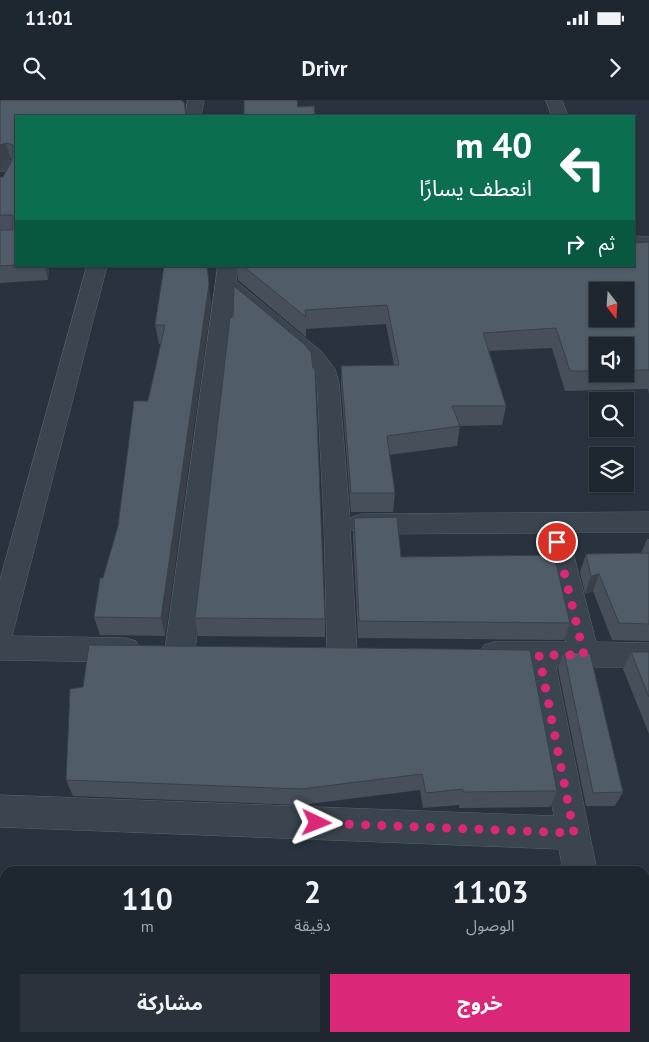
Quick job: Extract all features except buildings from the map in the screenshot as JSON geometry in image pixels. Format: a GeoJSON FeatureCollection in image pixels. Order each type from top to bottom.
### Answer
{"type":"FeatureCollection","features":[{"type":"Feature","properties":{"kind":"street"},"geometry":{"type":"LineString","coordinates":[[193,115],[196,100]]}},
{"type":"Feature","properties":{"kind":"street"},"geometry":{"type":"LineString","coordinates":[[554,100],[560,115]]}},
{"type":"Feature","properties":{"kind":"street"},"geometry":{"type":"LineString","coordinates":[[635,242],[649,243]]}},
{"type":"Feature","properties":{"kind":"street"},"geometry":{"type":"LineString","coordinates":[[0,632],[97,267]]}},
{"type":"Feature","properties":{"kind":"street"},"geometry":{"type":"LineString","coordinates":[[227,275],[314,357],[324,369],[328,383],[337,524],[342,651]]}},
{"type":"Feature","properties":{"kind":"street"},"geometry":{"type":"LineString","coordinates":[[180,651],[227,275]]}},
{"type":"Feature","properties":{"kind":"street"},"geometry":{"type":"LineString","coordinates":[[337,524],[649,522]]}},
{"type":"Feature","properties":{"kind":"street"},"geometry":{"type":"LineString","coordinates":[[552,523],[584,655]]}},
{"type":"Feature","properties":{"kind":"street"},"geometry":{"type":"LineString","coordinates":[[0,648],[208,651]]}},
{"type":"Feature","properties":{"kind":"street"},"geometry":{"type":"LineString","coordinates":[[314,651],[372,651]]}},
{"type":"Feature","properties":{"kind":"street"},"geometry":{"type":"LineString","coordinates":[[470,653],[649,655]]}},
{"type":"Feature","properties":{"kind":"street"},"geometry":{"type":"LineString","coordinates":[[539,655],[579,866]]}},
{"type":"Feature","properties":{"kind":"street"},"geometry":{"type":"LineString","coordinates":[[0,811],[574,833]]}},
{"type":"Feature","properties":{"kind":"route"},"geometry":{"type":"LineString","coordinates":[[317,823],[574,833],[539,655],[584,655],[557,542]]}}]}
